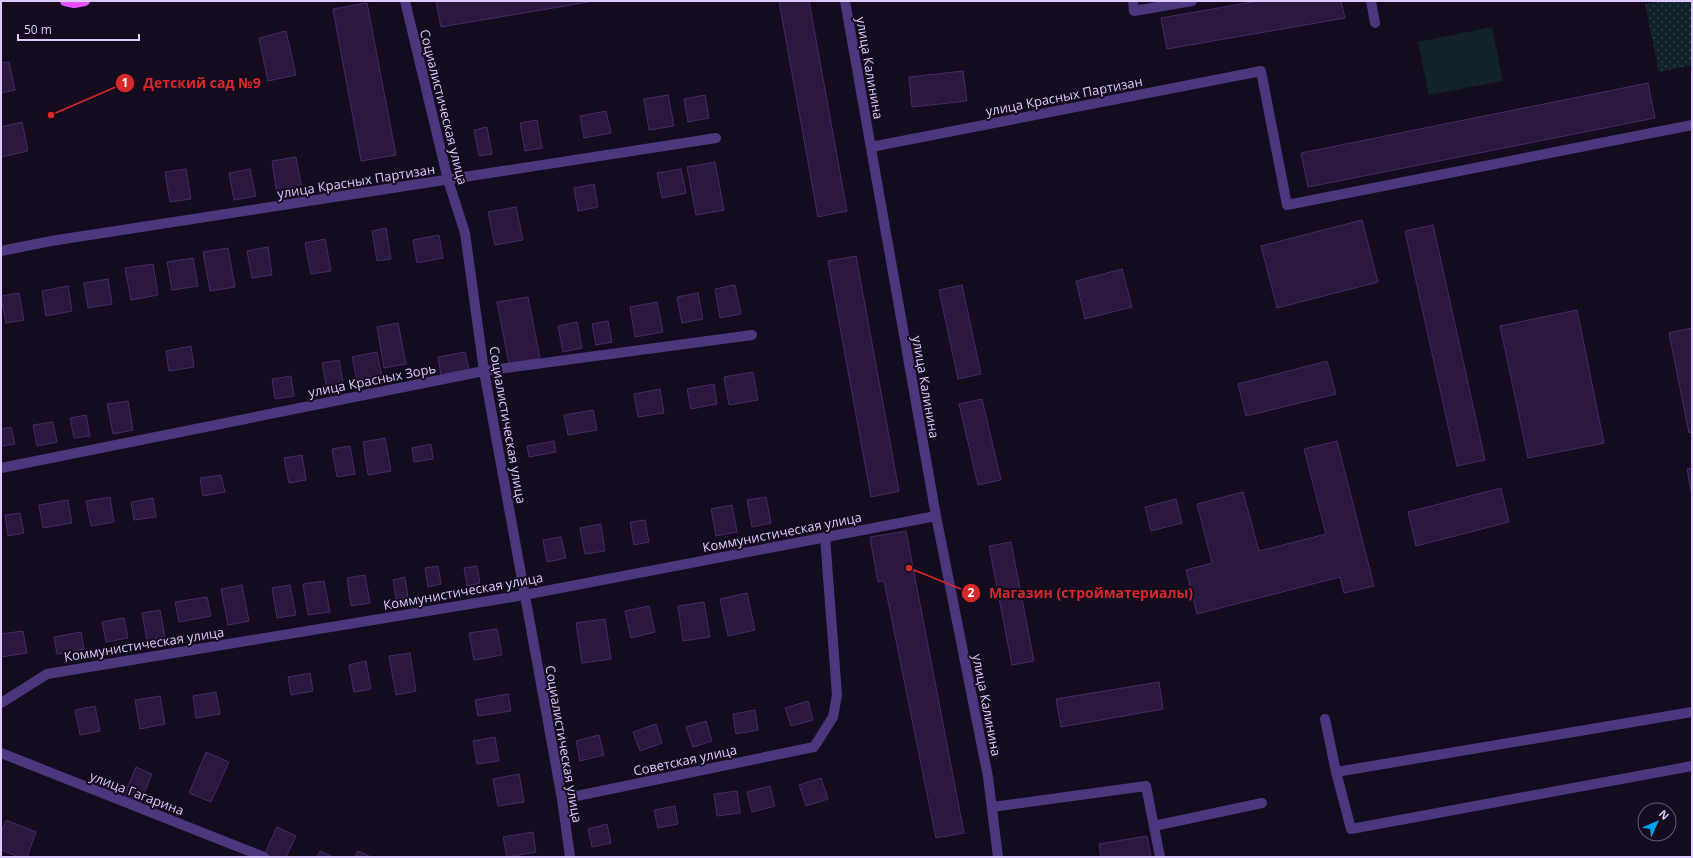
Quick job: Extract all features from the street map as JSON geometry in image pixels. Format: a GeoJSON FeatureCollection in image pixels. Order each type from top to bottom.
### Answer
{"type":"FeatureCollection","features":[{"type":"Feature","properties":{"kind":"main road"},"geometry":{"type":"LineString","coordinates":[[65,1],[74,3],[85,1]]}},
{"type":"Feature","properties":{"kind":"street","name":"Социалистическая улица"},"geometry":{"type":"LineString","coordinates":[[405,1],[448,180],[465,233],[484,371],[562,799],[570,857]]}},
{"type":"Feature","properties":{"kind":"street","name":"улица Калинина"},"geometry":{"type":"LineString","coordinates":[[846,1],[936,516],[988,777],[998,857]]}},
{"type":"Feature","properties":{"kind":"street"},"geometry":{"type":"LineString","coordinates":[[1133,1],[1134,11],[1192,1]]}},
{"type":"Feature","properties":{"kind":"street"},"geometry":{"type":"LineString","coordinates":[[1371,1],[1375,24]]}},
{"type":"Feature","properties":{"kind":"street","name":"улица Красных Партизан"},"geometry":{"type":"LineString","coordinates":[[871,147],[1261,71],[1287,204],[1692,125]]}},
{"type":"Feature","properties":{"kind":"street","name":"улица Красных Партизан"},"geometry":{"type":"LineString","coordinates":[[1,251],[51,241],[716,138]]}},
{"type":"Feature","properties":{"kind":"street","name":"улица Красных Зорь"},"geometry":{"type":"LineString","coordinates":[[1,468],[484,371],[752,335]]}},
{"type":"Feature","properties":{"kind":"street","name":"Коммунистическая улица"},"geometry":{"type":"LineString","coordinates":[[1,703],[47,674],[524,595],[936,516]]}},
{"type":"Feature","properties":{"kind":"street","name":"Советская улица"},"geometry":{"type":"LineString","coordinates":[[562,799],[814,747],[833,717],[837,695],[825,537]]}},
{"type":"Feature","properties":{"kind":"street"},"geometry":{"type":"LineString","coordinates":[[1336,772],[1692,712]]}},
{"type":"Feature","properties":{"kind":"street"},"geometry":{"type":"LineString","coordinates":[[1325,720],[1336,772],[1351,829],[1692,766]]}},
{"type":"Feature","properties":{"kind":"street","name":"улица Гагарина"},"geometry":{"type":"LineString","coordinates":[[1,753],[264,857]]}},
{"type":"Feature","properties":{"kind":"street"},"geometry":{"type":"LineString","coordinates":[[992,807],[1146,786],[1160,857]]}},
{"type":"Feature","properties":{"kind":"street"},"geometry":{"type":"LineString","coordinates":[[1154,826],[1262,803]]}},
{"type":"Feature","properties":{"kind":"green space"},"geometry":{"type":"Polygon","coordinates":[[[1661,1],[1692,1],[1692,65],[1659,72],[1645,4],[1661,1]]]}},
{"type":"Feature","properties":{"kind":"green space"},"geometry":{"type":"Polygon","coordinates":[[[1492,27],[1503,81],[1429,95],[1418,42],[1492,27]]]}},
{"type":"Feature","properties":{"kind":"building"},"geometry":{"type":"Polygon","coordinates":[[[436,1],[594,1],[441,27],[436,1]]]}},
{"type":"Feature","properties":{"kind":"building"},"geometry":{"type":"Polygon","coordinates":[[[779,1],[809,1],[847,211],[818,217],[779,1]]]}},
{"type":"Feature","properties":{"kind":"building"},"geometry":{"type":"Polygon","coordinates":[[[1258,1],[1341,1],[1345,18],[1167,49],[1161,18],[1258,1]]]}},
{"type":"Feature","properties":{"kind":"building"},"geometry":{"type":"Polygon","coordinates":[[[367,3],[396,155],[361,161],[333,9],[367,3]]]}},
{"type":"Feature","properties":{"kind":"building"},"geometry":{"type":"Polygon","coordinates":[[[286,31],[296,75],[268,81],[259,38],[286,31]]]}},
{"type":"Feature","properties":{"kind":"building"},"geometry":{"type":"Polygon","coordinates":[[[9,62],[15,90],[1,93],[1,63],[9,62]]]}},
{"type":"Feature","properties":{"kind":"building"},"geometry":{"type":"Polygon","coordinates":[[[963,71],[967,101],[912,107],[909,77],[963,71]]]}},
{"type":"Feature","properties":{"kind":"building"},"geometry":{"type":"Polygon","coordinates":[[[1648,83],[1655,118],[1308,187],[1301,153],[1648,83]]]}},
{"type":"Feature","properties":{"kind":"building"},"geometry":{"type":"Polygon","coordinates":[[[668,95],[674,126],[649,130],[644,99],[668,95]]]}},
{"type":"Feature","properties":{"kind":"building"},"geometry":{"type":"Polygon","coordinates":[[[705,95],[709,118],[688,122],[684,99],[705,95]]]}},
{"type":"Feature","properties":{"kind":"building"},"geometry":{"type":"Polygon","coordinates":[[[606,111],[611,133],[584,138],[580,116],[606,111]]]}},
{"type":"Feature","properties":{"kind":"building"},"geometry":{"type":"Polygon","coordinates":[[[537,120],[542,148],[525,151],[520,123],[537,120]]]}},
{"type":"Feature","properties":{"kind":"building"},"geometry":{"type":"Polygon","coordinates":[[[22,122],[28,151],[1,157],[1,127],[22,122]]]}},
{"type":"Feature","properties":{"kind":"building"},"geometry":{"type":"Polygon","coordinates":[[[487,127],[492,154],[479,156],[474,130],[487,127]]]}},
{"type":"Feature","properties":{"kind":"building"},"geometry":{"type":"Polygon","coordinates":[[[296,157],[302,190],[277,194],[272,161],[296,157]]]}},
{"type":"Feature","properties":{"kind":"building"},"geometry":{"type":"Polygon","coordinates":[[[715,162],[724,210],[696,215],[687,167],[715,162]]]}},
{"type":"Feature","properties":{"kind":"building"},"geometry":{"type":"Polygon","coordinates":[[[186,169],[191,199],[170,202],[165,172],[186,169]]]}},
{"type":"Feature","properties":{"kind":"building"},"geometry":{"type":"Polygon","coordinates":[[[250,169],[256,196],[234,200],[229,173],[250,169]]]}},
{"type":"Feature","properties":{"kind":"building"},"geometry":{"type":"Polygon","coordinates":[[[681,169],[686,193],[662,198],[657,173],[681,169]]]}},
{"type":"Feature","properties":{"kind":"building"},"geometry":{"type":"Polygon","coordinates":[[[594,184],[598,207],[578,211],[574,188],[594,184]]]}},
{"type":"Feature","properties":{"kind":"building"},"geometry":{"type":"Polygon","coordinates":[[[516,207],[523,240],[495,245],[488,212],[516,207]]]}},
{"type":"Feature","properties":{"kind":"building"},"geometry":{"type":"Polygon","coordinates":[[[1362,220],[1378,282],[1277,308],[1261,246],[1362,220]]]}},
{"type":"Feature","properties":{"kind":"building"},"geometry":{"type":"Polygon","coordinates":[[[1433,225],[1485,460],[1457,466],[1405,231],[1433,225]]]}},
{"type":"Feature","properties":{"kind":"building"},"geometry":{"type":"Polygon","coordinates":[[[386,228],[391,259],[377,261],[372,231],[386,228]]]}},
{"type":"Feature","properties":{"kind":"building"},"geometry":{"type":"Polygon","coordinates":[[[439,235],[443,258],[417,263],[413,240],[439,235]]]}},
{"type":"Feature","properties":{"kind":"building"},"geometry":{"type":"Polygon","coordinates":[[[325,239],[331,271],[311,274],[305,243],[325,239]]]}},
{"type":"Feature","properties":{"kind":"building"},"geometry":{"type":"Polygon","coordinates":[[[268,247],[272,275],[252,278],[247,251],[268,247]]]}},
{"type":"Feature","properties":{"kind":"building"},"geometry":{"type":"Polygon","coordinates":[[[228,248],[235,287],[210,291],[203,252],[228,248]]]}},
{"type":"Feature","properties":{"kind":"building"},"geometry":{"type":"Polygon","coordinates":[[[856,256],[899,491],[871,497],[828,261],[856,256]]]}},
{"type":"Feature","properties":{"kind":"building"},"geometry":{"type":"Polygon","coordinates":[[[193,258],[198,286],[172,290],[167,262],[193,258]]]}},
{"type":"Feature","properties":{"kind":"building"},"geometry":{"type":"Polygon","coordinates":[[[153,264],[158,295],[131,300],[125,268],[153,264]]]}},
{"type":"Feature","properties":{"kind":"building"},"geometry":{"type":"Polygon","coordinates":[[[1122,269],[1132,307],[1085,319],[1076,281],[1122,269]]]}},
{"type":"Feature","properties":{"kind":"building"},"geometry":{"type":"Polygon","coordinates":[[[108,279],[112,304],[88,308],[84,283],[108,279]]]}},
{"type":"Feature","properties":{"kind":"building"},"geometry":{"type":"Polygon","coordinates":[[[735,285],[741,314],[720,318],[715,289],[735,285]]]}},
{"type":"Feature","properties":{"kind":"building"},"geometry":{"type":"Polygon","coordinates":[[[962,285],[981,374],[958,379],[939,290],[962,285]]]}},
{"type":"Feature","properties":{"kind":"building"},"geometry":{"type":"Polygon","coordinates":[[[68,286],[72,311],[46,316],[42,291],[68,286]]]}},
{"type":"Feature","properties":{"kind":"building"},"geometry":{"type":"Polygon","coordinates":[[[19,293],[24,320],[6,323],[1,296],[19,293]]]}},
{"type":"Feature","properties":{"kind":"building"},"geometry":{"type":"Polygon","coordinates":[[[698,293],[703,319],[682,323],[677,297],[698,293]]]}},
{"type":"Feature","properties":{"kind":"building"},"geometry":{"type":"Polygon","coordinates":[[[528,297],[540,358],[509,364],[497,302],[528,297]]]}},
{"type":"Feature","properties":{"kind":"building"},"geometry":{"type":"Polygon","coordinates":[[[657,302],[663,332],[635,337],[630,307],[657,302]]]}},
{"type":"Feature","properties":{"kind":"building"},"geometry":{"type":"Polygon","coordinates":[[[1577,310],[1604,443],[1528,458],[1500,326],[1577,310]]]}},
{"type":"Feature","properties":{"kind":"building"},"geometry":{"type":"Polygon","coordinates":[[[608,321],[612,342],[596,345],[592,324],[608,321]]]}},
{"type":"Feature","properties":{"kind":"building"},"geometry":{"type":"Polygon","coordinates":[[[577,322],[582,348],[563,352],[558,326],[577,322]]]}},
{"type":"Feature","properties":{"kind":"building"},"geometry":{"type":"Polygon","coordinates":[[[398,323],[406,364],[384,368],[377,327],[398,323]]]}},
{"type":"Feature","properties":{"kind":"building"},"geometry":{"type":"Polygon","coordinates":[[[1692,328],[1692,432],[1689,433],[1669,333],[1692,328]]]}},
{"type":"Feature","properties":{"kind":"building"},"geometry":{"type":"Polygon","coordinates":[[[191,346],[194,367],[169,371],[166,351],[191,346]]]}},
{"type":"Feature","properties":{"kind":"building"},"geometry":{"type":"Polygon","coordinates":[[[377,352],[383,381],[358,386],[352,357],[377,352]]]}},
{"type":"Feature","properties":{"kind":"building"},"geometry":{"type":"Polygon","coordinates":[[[465,352],[469,370],[441,375],[438,357],[465,352]]]}},
{"type":"Feature","properties":{"kind":"building"},"geometry":{"type":"Polygon","coordinates":[[[339,360],[344,387],[327,390],[322,363],[339,360]]]}},
{"type":"Feature","properties":{"kind":"building"},"geometry":{"type":"Polygon","coordinates":[[[1327,361],[1336,394],[1246,416],[1238,384],[1327,361]]]}},
{"type":"Feature","properties":{"kind":"building"},"geometry":{"type":"Polygon","coordinates":[[[753,372],[758,400],[729,405],[724,377],[753,372]]]}},
{"type":"Feature","properties":{"kind":"building"},"geometry":{"type":"Polygon","coordinates":[[[291,376],[294,396],[275,399],[272,379],[291,376]]]}},
{"type":"Feature","properties":{"kind":"building"},"geometry":{"type":"Polygon","coordinates":[[[714,384],[717,404],[691,409],[687,389],[714,384]]]}},
{"type":"Feature","properties":{"kind":"building"},"geometry":{"type":"Polygon","coordinates":[[[660,389],[664,413],[638,417],[634,394],[660,389]]]}},
{"type":"Feature","properties":{"kind":"building"},"geometry":{"type":"Polygon","coordinates":[[[982,399],[1001,480],[978,485],[959,404],[982,399]]]}},
{"type":"Feature","properties":{"kind":"building"},"geometry":{"type":"Polygon","coordinates":[[[128,401],[133,430],[113,434],[107,404],[128,401]]]}},
{"type":"Feature","properties":{"kind":"building"},"geometry":{"type":"Polygon","coordinates":[[[593,410],[597,430],[568,435],[564,415],[593,410]]]}},
{"type":"Feature","properties":{"kind":"building"},"geometry":{"type":"Polygon","coordinates":[[[86,415],[90,436],[74,438],[70,418],[86,415]]]}},
{"type":"Feature","properties":{"kind":"building"},"geometry":{"type":"Polygon","coordinates":[[[53,422],[57,442],[37,446],[33,425],[53,422]]]}},
{"type":"Feature","properties":{"kind":"building"},"geometry":{"type":"Polygon","coordinates":[[[11,427],[15,444],[1,446],[1,429],[11,427]]]}},
{"type":"Feature","properties":{"kind":"building"},"geometry":{"type":"Polygon","coordinates":[[[385,438],[391,471],[368,475],[363,442],[385,438]]]}},
{"type":"Feature","properties":{"kind":"building"},"geometry":{"type":"Polygon","coordinates":[[[554,441],[556,452],[529,457],[527,446],[554,441]]]}},
{"type":"Feature","properties":{"kind":"building"},"geometry":{"type":"Polygon","coordinates":[[[1337,441],[1374,586],[1344,593],[1340,577],[1197,614],[1186,570],[1212,563],[1197,504],[1243,492],[1259,551],[1326,534],[1304,449],[1337,441]]]}},
{"type":"Feature","properties":{"kind":"building"},"geometry":{"type":"Polygon","coordinates":[[[431,444],[433,459],[414,462],[412,448],[431,444]]]}},
{"type":"Feature","properties":{"kind":"building"},"geometry":{"type":"Polygon","coordinates":[[[350,446],[355,474],[337,477],[332,449],[350,446]]]}},
{"type":"Feature","properties":{"kind":"building"},"geometry":{"type":"Polygon","coordinates":[[[302,455],[306,480],[289,483],[284,458],[302,455]]]}},
{"type":"Feature","properties":{"kind":"building"},"geometry":{"type":"Polygon","coordinates":[[[1692,468],[1692,496],[1687,469],[1692,468]]]}},
{"type":"Feature","properties":{"kind":"building"},"geometry":{"type":"Polygon","coordinates":[[[221,475],[225,492],[203,496],[200,478],[221,475]]]}},
{"type":"Feature","properties":{"kind":"building"},"geometry":{"type":"Polygon","coordinates":[[[1501,488],[1509,522],[1416,546],[1408,512],[1501,488]]]}},
{"type":"Feature","properties":{"kind":"building"},"geometry":{"type":"Polygon","coordinates":[[[110,497],[114,522],[91,526],[86,501],[110,497]]]}},
{"type":"Feature","properties":{"kind":"building"},"geometry":{"type":"Polygon","coordinates":[[[766,497],[771,523],[752,527],[747,500],[766,497]]]}},
{"type":"Feature","properties":{"kind":"building"},"geometry":{"type":"Polygon","coordinates":[[[153,498],[156,517],[134,520],[131,502],[153,498]]]}},
{"type":"Feature","properties":{"kind":"building"},"geometry":{"type":"Polygon","coordinates":[[[1176,499],[1182,523],[1151,531],[1145,507],[1176,499]]]}},
{"type":"Feature","properties":{"kind":"building"},"geometry":{"type":"Polygon","coordinates":[[[68,500],[72,523],[43,528],[39,505],[68,500]]]}},
{"type":"Feature","properties":{"kind":"building"},"geometry":{"type":"Polygon","coordinates":[[[732,505],[737,532],[716,536],[711,509],[732,505]]]}},
{"type":"Feature","properties":{"kind":"building"},"geometry":{"type":"Polygon","coordinates":[[[20,513],[24,533],[8,536],[5,515],[20,513]]]}},
{"type":"Feature","properties":{"kind":"building"},"geometry":{"type":"Polygon","coordinates":[[[645,520],[649,542],[634,545],[630,522],[645,520]]]}},
{"type":"Feature","properties":{"kind":"building"},"geometry":{"type":"Polygon","coordinates":[[[601,524],[605,551],[585,554],[580,528],[601,524]]]}},
{"type":"Feature","properties":{"kind":"building"},"geometry":{"type":"Polygon","coordinates":[[[906,531],[964,833],[936,838],[884,581],[878,582],[870,537],[906,531]]]}},
{"type":"Feature","properties":{"kind":"building"},"geometry":{"type":"Polygon","coordinates":[[[561,537],[566,558],[547,562],[543,540],[561,537]]]}},
{"type":"Feature","properties":{"kind":"building"},"geometry":{"type":"Polygon","coordinates":[[[1011,542],[1034,661],[1012,665],[989,546],[1011,542]]]}},
{"type":"Feature","properties":{"kind":"building"},"geometry":{"type":"Polygon","coordinates":[[[438,566],[441,584],[428,587],[425,568],[438,566]]]}},
{"type":"Feature","properties":{"kind":"building"},"geometry":{"type":"Polygon","coordinates":[[[477,566],[480,583],[467,586],[464,568],[477,566]]]}},
{"type":"Feature","properties":{"kind":"building"},"geometry":{"type":"Polygon","coordinates":[[[365,575],[370,603],[351,606],[347,578],[365,575]]]}},
{"type":"Feature","properties":{"kind":"building"},"geometry":{"type":"Polygon","coordinates":[[[405,577],[408,597],[396,599],[393,580],[405,577]]]}},
{"type":"Feature","properties":{"kind":"building"},"geometry":{"type":"Polygon","coordinates":[[[324,581],[330,612],[308,615],[303,584],[324,581]]]}},
{"type":"Feature","properties":{"kind":"building"},"geometry":{"type":"Polygon","coordinates":[[[242,585],[249,621],[228,625],[221,589],[242,585]]]}},
{"type":"Feature","properties":{"kind":"building"},"geometry":{"type":"Polygon","coordinates":[[[290,585],[296,615],[277,618],[272,588],[290,585]]]}},
{"type":"Feature","properties":{"kind":"building"},"geometry":{"type":"Polygon","coordinates":[[[747,593],[755,630],[728,636],[720,599],[747,593]]]}},
{"type":"Feature","properties":{"kind":"building"},"geometry":{"type":"Polygon","coordinates":[[[207,597],[211,616],[179,622],[175,602],[207,597]]]}},
{"type":"Feature","properties":{"kind":"building"},"geometry":{"type":"Polygon","coordinates":[[[704,602],[710,637],[683,641],[678,606],[704,602]]]}},
{"type":"Feature","properties":{"kind":"building"},"geometry":{"type":"Polygon","coordinates":[[[649,606],[655,632],[631,638],[625,611],[649,606]]]}},
{"type":"Feature","properties":{"kind":"building"},"geometry":{"type":"Polygon","coordinates":[[[160,610],[165,637],[147,641],[142,613],[160,610]]]}},
{"type":"Feature","properties":{"kind":"building"},"geometry":{"type":"Polygon","coordinates":[[[124,618],[128,638],[106,642],[102,622],[124,618]]]}},
{"type":"Feature","properties":{"kind":"building"},"geometry":{"type":"Polygon","coordinates":[[[605,619],[611,659],[582,663],[576,623],[605,619]]]}},
{"type":"Feature","properties":{"kind":"building"},"geometry":{"type":"Polygon","coordinates":[[[497,629],[502,655],[474,660],[469,633],[497,629]]]}},
{"type":"Feature","properties":{"kind":"building"},"geometry":{"type":"Polygon","coordinates":[[[23,631],[27,653],[1,657],[1,634],[23,631]]]}},
{"type":"Feature","properties":{"kind":"building"},"geometry":{"type":"Polygon","coordinates":[[[81,632],[84,649],[57,654],[54,637],[81,632]]]}},
{"type":"Feature","properties":{"kind":"building"},"geometry":{"type":"Polygon","coordinates":[[[410,653],[416,691],[396,695],[389,656],[410,653]]]}},
{"type":"Feature","properties":{"kind":"building"},"geometry":{"type":"Polygon","coordinates":[[[366,661],[371,689],[354,692],[349,665],[366,661]]]}},
{"type":"Feature","properties":{"kind":"building"},"geometry":{"type":"Polygon","coordinates":[[[310,673],[313,691],[291,695],[288,677],[310,673]]]}},
{"type":"Feature","properties":{"kind":"building"},"geometry":{"type":"Polygon","coordinates":[[[1159,682],[1163,709],[1061,727],[1056,699],[1159,682]]]}},
{"type":"Feature","properties":{"kind":"building"},"geometry":{"type":"Polygon","coordinates":[[[216,692],[220,714],[196,718],[193,696],[216,692]]]}},
{"type":"Feature","properties":{"kind":"building"},"geometry":{"type":"Polygon","coordinates":[[[508,694],[511,711],[478,716],[475,700],[508,694]]]}},
{"type":"Feature","properties":{"kind":"building"},"geometry":{"type":"Polygon","coordinates":[[[160,696],[165,724],[140,729],[135,700],[160,696]]]}},
{"type":"Feature","properties":{"kind":"building"},"geometry":{"type":"Polygon","coordinates":[[[808,701],[813,720],[791,726],[785,708],[808,701]]]}},
{"type":"Feature","properties":{"kind":"building"},"geometry":{"type":"Polygon","coordinates":[[[95,706],[100,731],[80,735],[75,710],[95,706]]]}},
{"type":"Feature","properties":{"kind":"building"},"geometry":{"type":"Polygon","coordinates":[[[755,710],[758,730],[736,734],[733,714],[755,710]]]}},
{"type":"Feature","properties":{"kind":"building"},"geometry":{"type":"Polygon","coordinates":[[[706,721],[712,741],[693,747],[686,727],[706,721]]]}},
{"type":"Feature","properties":{"kind":"building"},"geometry":{"type":"Polygon","coordinates":[[[656,724],[662,743],[640,751],[633,732],[656,724]]]}},
{"type":"Feature","properties":{"kind":"building"},"geometry":{"type":"Polygon","coordinates":[[[599,735],[604,755],[580,761],[576,741],[599,735]]]}},
{"type":"Feature","properties":{"kind":"building"},"geometry":{"type":"Polygon","coordinates":[[[495,737],[499,761],[477,764],[473,741],[495,737]]]}},
{"type":"Feature","properties":{"kind":"building"},"geometry":{"type":"Polygon","coordinates":[[[206,752],[229,762],[211,802],[189,793],[206,752]]]}},
{"type":"Feature","properties":{"kind":"building"},"geometry":{"type":"Polygon","coordinates":[[[136,767],[152,774],[140,803],[124,796],[136,767]]]}},
{"type":"Feature","properties":{"kind":"building"},"geometry":{"type":"Polygon","coordinates":[[[519,774],[524,802],[498,806],[493,779],[519,774]]]}},
{"type":"Feature","properties":{"kind":"building"},"geometry":{"type":"Polygon","coordinates":[[[821,778],[828,799],[806,806],[799,785],[821,778]]]}},
{"type":"Feature","properties":{"kind":"building"},"geometry":{"type":"Polygon","coordinates":[[[770,786],[775,806],[752,812],[747,792],[770,786]]]}},
{"type":"Feature","properties":{"kind":"building"},"geometry":{"type":"Polygon","coordinates":[[[737,791],[740,813],[717,816],[714,794],[737,791]]]}},
{"type":"Feature","properties":{"kind":"building"},"geometry":{"type":"Polygon","coordinates":[[[675,806],[678,824],[658,828],[654,810],[675,806]]]}},
{"type":"Feature","properties":{"kind":"building"},"geometry":{"type":"Polygon","coordinates":[[[6,820],[36,832],[27,857],[20,857],[1,850],[1,833],[6,820]]]}},
{"type":"Feature","properties":{"kind":"building"},"geometry":{"type":"Polygon","coordinates":[[[607,824],[611,843],[592,847],[588,829],[607,824]]]}},
{"type":"Feature","properties":{"kind":"building"},"geometry":{"type":"Polygon","coordinates":[[[277,827],[296,836],[286,857],[268,857],[264,855],[277,827]]]}},
{"type":"Feature","properties":{"kind":"building"},"geometry":{"type":"Polygon","coordinates":[[[533,832],[536,852],[507,857],[503,837],[533,832]]]}},
{"type":"Feature","properties":{"kind":"building"},"geometry":{"type":"Polygon","coordinates":[[[1147,836],[1151,857],[1101,857],[1099,844],[1147,836]]]}},
{"type":"Feature","properties":{"kind":"building"},"geometry":{"type":"Polygon","coordinates":[[[320,851],[333,857],[317,857],[320,851]]]}},
{"type":"Feature","properties":{"kind":"building"},"geometry":{"type":"Polygon","coordinates":[[[358,851],[371,857],[355,857],[358,851]]]}},
{"type":"Feature","properties":{"kind":"place","name":"Детский сад №9"},"geometry":{"type":"Point","coordinates":[51,115]}},
{"type":"Feature","properties":{"kind":"place","name":"Магазин (стройматериалы)"},"geometry":{"type":"Point","coordinates":[909,568]}}]}
